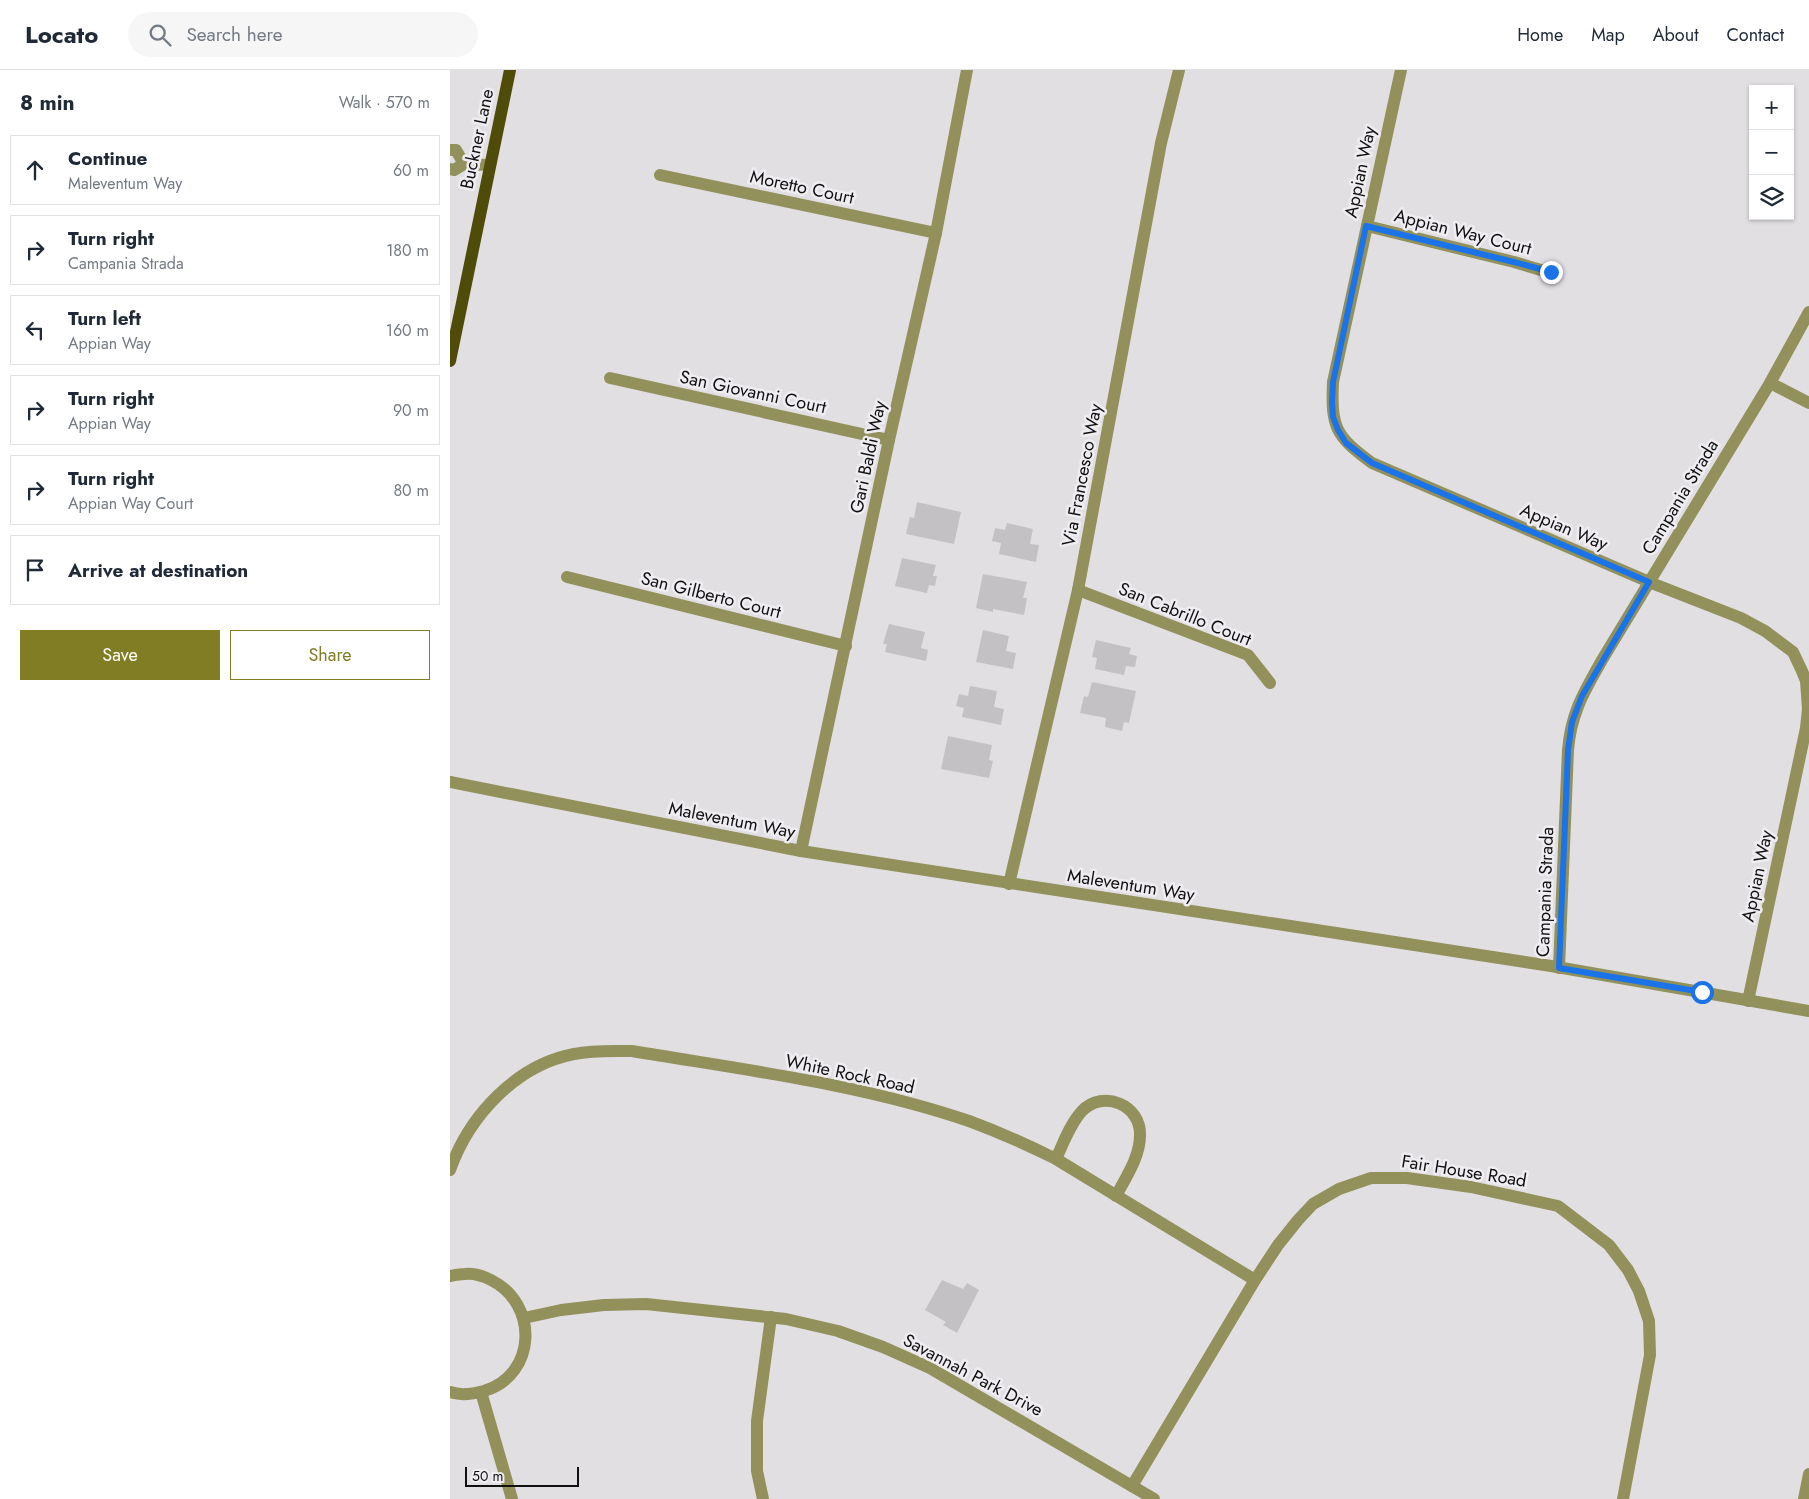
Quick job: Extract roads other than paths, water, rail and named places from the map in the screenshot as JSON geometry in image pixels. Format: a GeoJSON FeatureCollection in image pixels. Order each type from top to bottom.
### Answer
{"type":"FeatureCollection","features":[{"type":"Feature","properties":{"kind":"main road","name":"Buckner Lane"},"geometry":{"type":"LineString","coordinates":[[450,362],[510,70]]}},
{"type":"Feature","properties":{"kind":"street","name":"Gari Baldi Way"},"geometry":{"type":"LineString","coordinates":[[801,851],[889,440],[936,233],[967,70]]}},
{"type":"Feature","properties":{"kind":"street","name":"Via Francesco Way"},"geometry":{"type":"LineString","coordinates":[[1009,884],[1078,590],[1161,143],[1179,70]]}},
{"type":"Feature","properties":{"kind":"street","name":"Appian Way"},"geometry":{"type":"LineString","coordinates":[[1401,70],[1333,382],[1333,417],[1346,443],[1372,463],[1649,582],[1741,618],[1765,631],[1793,652],[1806,681],[1808,709],[1806,728],[1748,1001]]}},
{"type":"Feature","properties":{"kind":"street"},"geometry":{"type":"LineString","coordinates":[[450,150],[456,150],[464,164]]}},
{"type":"Feature","properties":{"kind":"street"},"geometry":{"type":"LineString","coordinates":[[450,170],[454,170],[464,164],[489,165]]}},
{"type":"Feature","properties":{"kind":"street","name":"Moretto Court"},"geometry":{"type":"LineString","coordinates":[[660,175],[936,233]]}},
{"type":"Feature","properties":{"kind":"street","name":"Appian Way Court"},"geometry":{"type":"LineString","coordinates":[[1366,226],[1551,272]]}},
{"type":"Feature","properties":{"kind":"street","name":"Campania Strada"},"geometry":{"type":"LineString","coordinates":[[1559,968],[1568,750],[1572,722],[1582,696],[1770,383],[1809,312]]}},
{"type":"Feature","properties":{"kind":"street","name":"San Giovanni Court"},"geometry":{"type":"LineString","coordinates":[[610,378],[889,440]]}},
{"type":"Feature","properties":{"kind":"street"},"geometry":{"type":"LineString","coordinates":[[1770,383],[1809,403]]}},
{"type":"Feature","properties":{"kind":"street","name":"San Gilberto Court"},"geometry":{"type":"LineString","coordinates":[[567,577],[846,646]]}},
{"type":"Feature","properties":{"kind":"street","name":"San Cabrillo Court"},"geometry":{"type":"LineString","coordinates":[[1078,590],[1248,655],[1270,683]]}},
{"type":"Feature","properties":{"kind":"street","name":"Maleventum Way"},"geometry":{"type":"LineString","coordinates":[[450,782],[801,851],[1559,968],[1809,1011]]}},
{"type":"Feature","properties":{"kind":"street","name":"White Rock Road"},"geometry":{"type":"LineString","coordinates":[[450,1170],[463,1141],[478,1118],[514,1081],[542,1064],[573,1054],[632,1051],[837,1087],[894,1099],[969,1122],[1056,1159],[1255,1280]]}},
{"type":"Feature","properties":{"kind":"street"},"geometry":{"type":"LineString","coordinates":[[1056,1159],[1082,1111],[1095,1102],[1108,1100],[1120,1104],[1135,1115],[1140,1134],[1138,1150],[1116,1196]]}},
{"type":"Feature","properties":{"kind":"street","name":"Fair House Road"},"geometry":{"type":"LineString","coordinates":[[1132,1486],[1255,1280],[1278,1245],[1313,1204],[1339,1190],[1372,1178],[1407,1178],[1471,1187],[1558,1206],[1608,1245],[1628,1270],[1639,1291],[1649,1321],[1650,1355],[1623,1499]]}},
{"type":"Feature","properties":{"kind":"street"},"geometry":{"type":"LineString","coordinates":[[450,1276],[466,1274],[483,1276],[502,1285],[513,1296],[524,1318],[526,1338],[519,1363],[508,1378],[493,1388],[474,1394],[450,1392]]}},
{"type":"Feature","properties":{"kind":"street","name":"Savannah Park Drive"},"geometry":{"type":"LineString","coordinates":[[524,1318],[561,1310],[604,1305],[646,1304],[772,1317],[838,1331],[884,1347],[930,1368],[1154,1499]]}},
{"type":"Feature","properties":{"kind":"street"},"geometry":{"type":"LineString","coordinates":[[763,1499],[757,1471],[757,1421],[772,1317]]}},
{"type":"Feature","properties":{"kind":"street"},"geometry":{"type":"LineString","coordinates":[[481,1392],[512,1499]]}},
{"type":"Feature","properties":{"kind":"street"},"geometry":{"type":"LineString","coordinates":[[1804,1499],[1809,1474]]}}]}
